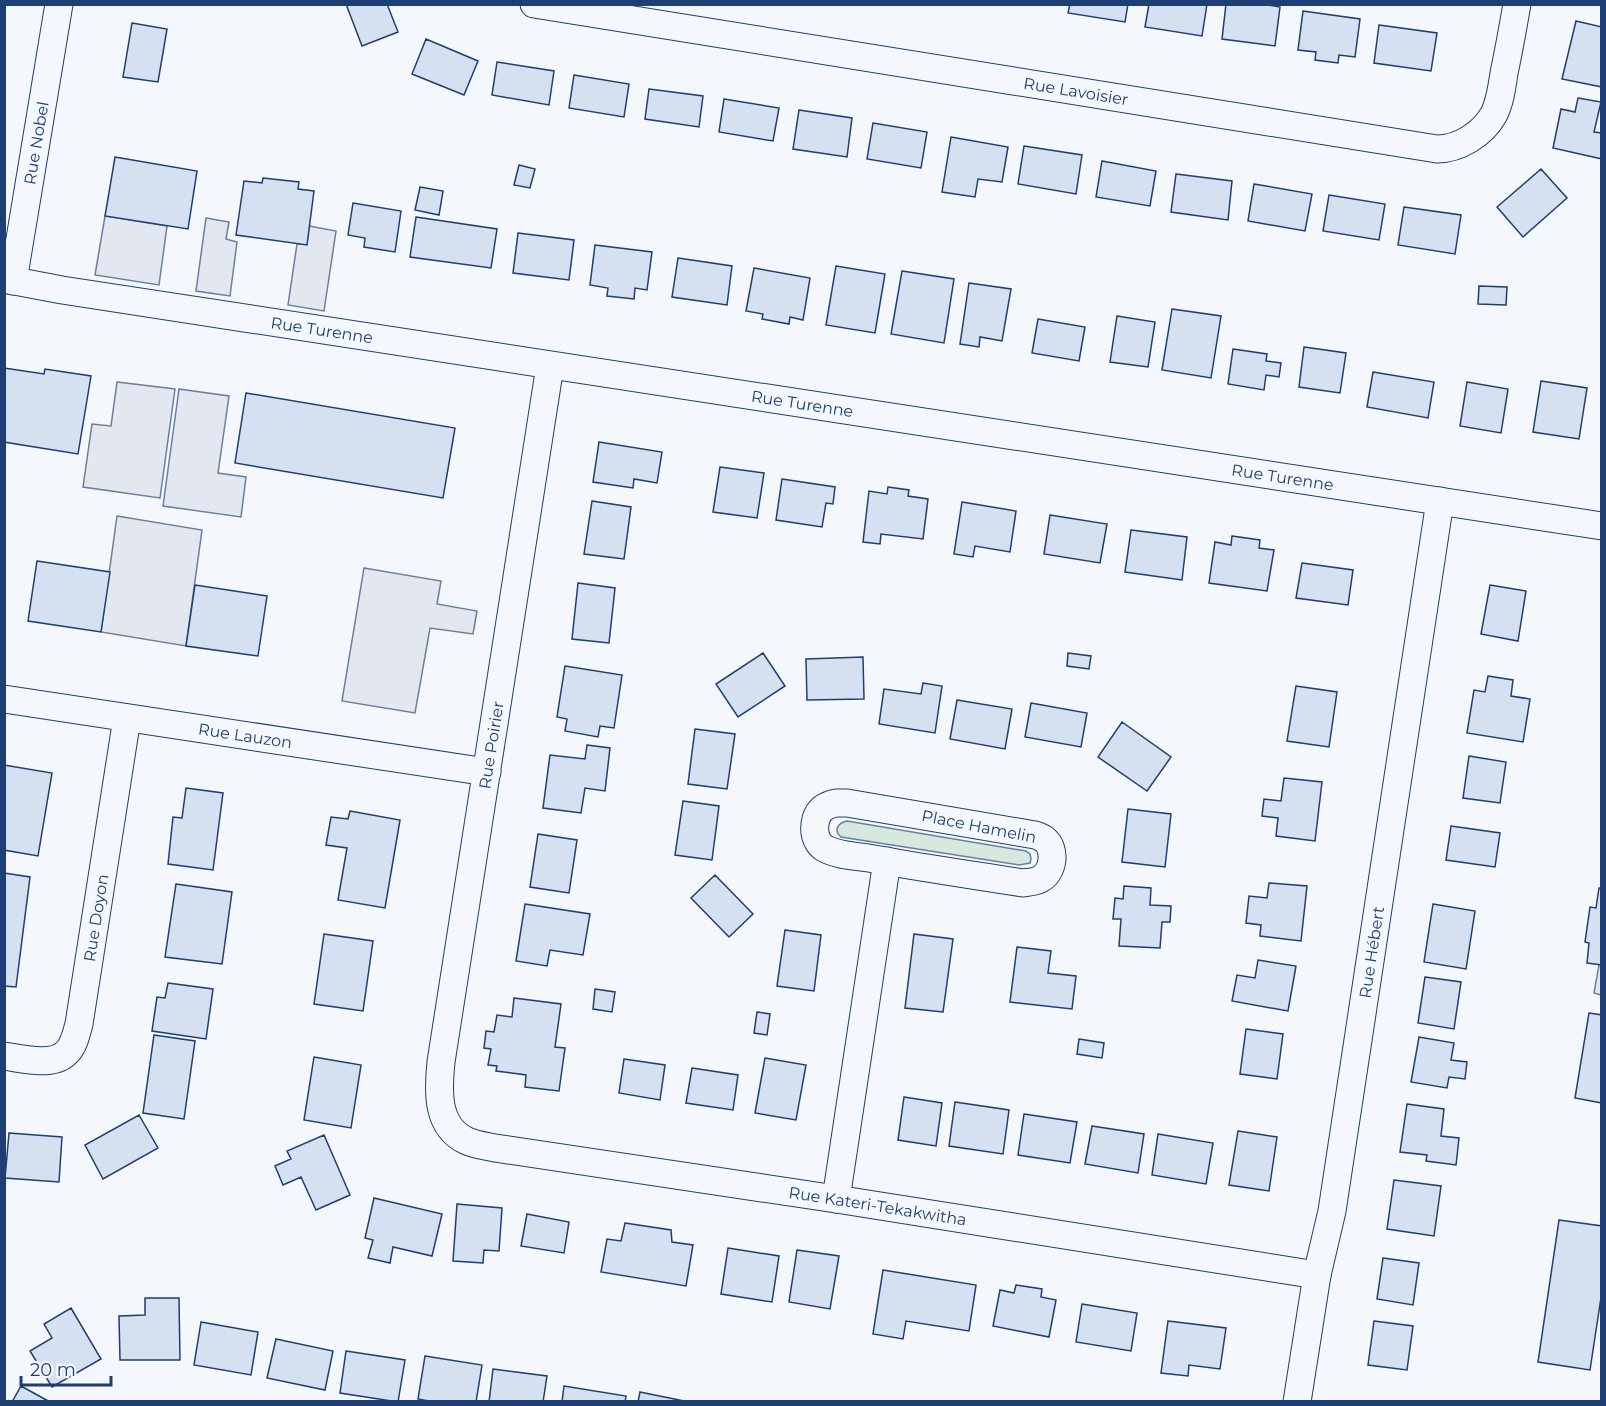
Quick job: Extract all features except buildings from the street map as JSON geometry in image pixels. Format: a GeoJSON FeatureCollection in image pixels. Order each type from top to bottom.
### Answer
{"type":"FeatureCollection","features":[{"type":"Feature","properties":{"kind":"street","name":"Rue Nobel"},"geometry":{"type":"LineString","coordinates":[[9,280],[59,4]]}},
{"type":"Feature","properties":{"kind":"street","name":"Rue Lavoisier"},"geometry":{"type":"LineString","coordinates":[[534,4],[1437,149],[1455,147],[1467,141],[1488,123],[1494,113],[1501,92],[1517,4]]}},
{"type":"Feature","properties":{"kind":"street","name":"Rue Turenne"},"geometry":{"type":"LineString","coordinates":[[9,280],[550,366],[1602,526]]}},
{"type":"Feature","properties":{"kind":"street","name":"Rue Poirier"},"geometry":{"type":"LineString","coordinates":[[447,1123],[439,1097],[441,1062],[550,366]]}},
{"type":"Feature","properties":{"kind":"street","name":"Rue Hébert"},"geometry":{"type":"LineString","coordinates":[[1297,1401],[1317,1275],[1332,1211],[1440,501]]}},
{"type":"Feature","properties":{"kind":"street","name":"Rue Lauzon"},"geometry":{"type":"LineString","coordinates":[[4,699],[487,772]]}},
{"type":"Feature","properties":{"kind":"street","name":"Rue Doyon"},"geometry":{"type":"LineString","coordinates":[[4,1056],[40,1061],[53,1059],[64,1055],[71,1047],[75,1037],[79,1024],[127,718]]}},
{"type":"Feature","properties":{"kind":"street","name":"Place Hamelin"},"geometry":{"type":"LineString","coordinates":[[847,803],[1023,832],[1043,838],[1052,852],[1048,871],[1042,878],[1032,882],[886,861],[823,847],[815,835],[816,818],[821,809],[827,805],[847,803]]}},
{"type":"Feature","properties":{"kind":"street"},"geometry":{"type":"LineString","coordinates":[[836,1199],[886,861]]}},
{"type":"Feature","properties":{"kind":"street","name":"Rue Kateri-Tekakwitha"},"geometry":{"type":"LineString","coordinates":[[447,1123],[467,1141],[495,1148],[1317,1275]]}},
{"type":"Feature","properties":{"kind":"shaded area"},"geometry":{"type":"Polygon","coordinates":[[[105,216],[167,226],[159,285],[95,275],[105,216]]]}},
{"type":"Feature","properties":{"kind":"shaded area"},"geometry":{"type":"Polygon","coordinates":[[[206,218],[229,222],[226,239],[237,242],[230,296],[196,291],[206,218]]]}},
{"type":"Feature","properties":{"kind":"shaded area"},"geometry":{"type":"Polygon","coordinates":[[[309,226],[336,231],[324,311],[288,305],[297,244],[307,244],[309,226]]]}},
{"type":"Feature","properties":{"kind":"shaded area"},"geometry":{"type":"Polygon","coordinates":[[[117,382],[175,389],[160,498],[83,487],[92,424],[111,426],[117,382]]]}},
{"type":"Feature","properties":{"kind":"shaded area"},"geometry":{"type":"Polygon","coordinates":[[[179,389],[229,396],[218,473],[246,477],[241,517],[163,506],[179,389]]]}},
{"type":"Feature","properties":{"kind":"shaded area"},"geometry":{"type":"Polygon","coordinates":[[[117,516],[202,530],[186,646],[101,632],[117,516]]]}},
{"type":"Feature","properties":{"kind":"shaded area"},"geometry":{"type":"Polygon","coordinates":[[[364,568],[441,581],[437,604],[477,611],[473,634],[430,628],[415,713],[342,701],[364,568]]]}},
{"type":"Feature","properties":{"kind":"shaded area"},"geometry":{"type":"Polygon","coordinates":[[[847,821],[1026,851],[1030,854],[1031,859],[1030,863],[1019,865],[841,837],[837,829],[841,823],[847,821]]]}},
{"type":"Feature","properties":{"kind":"shaded area"},"geometry":{"type":"Polygon","coordinates":[[[1599,965],[1601,965],[1601,995],[1594,993],[1599,965]]]}}]}
